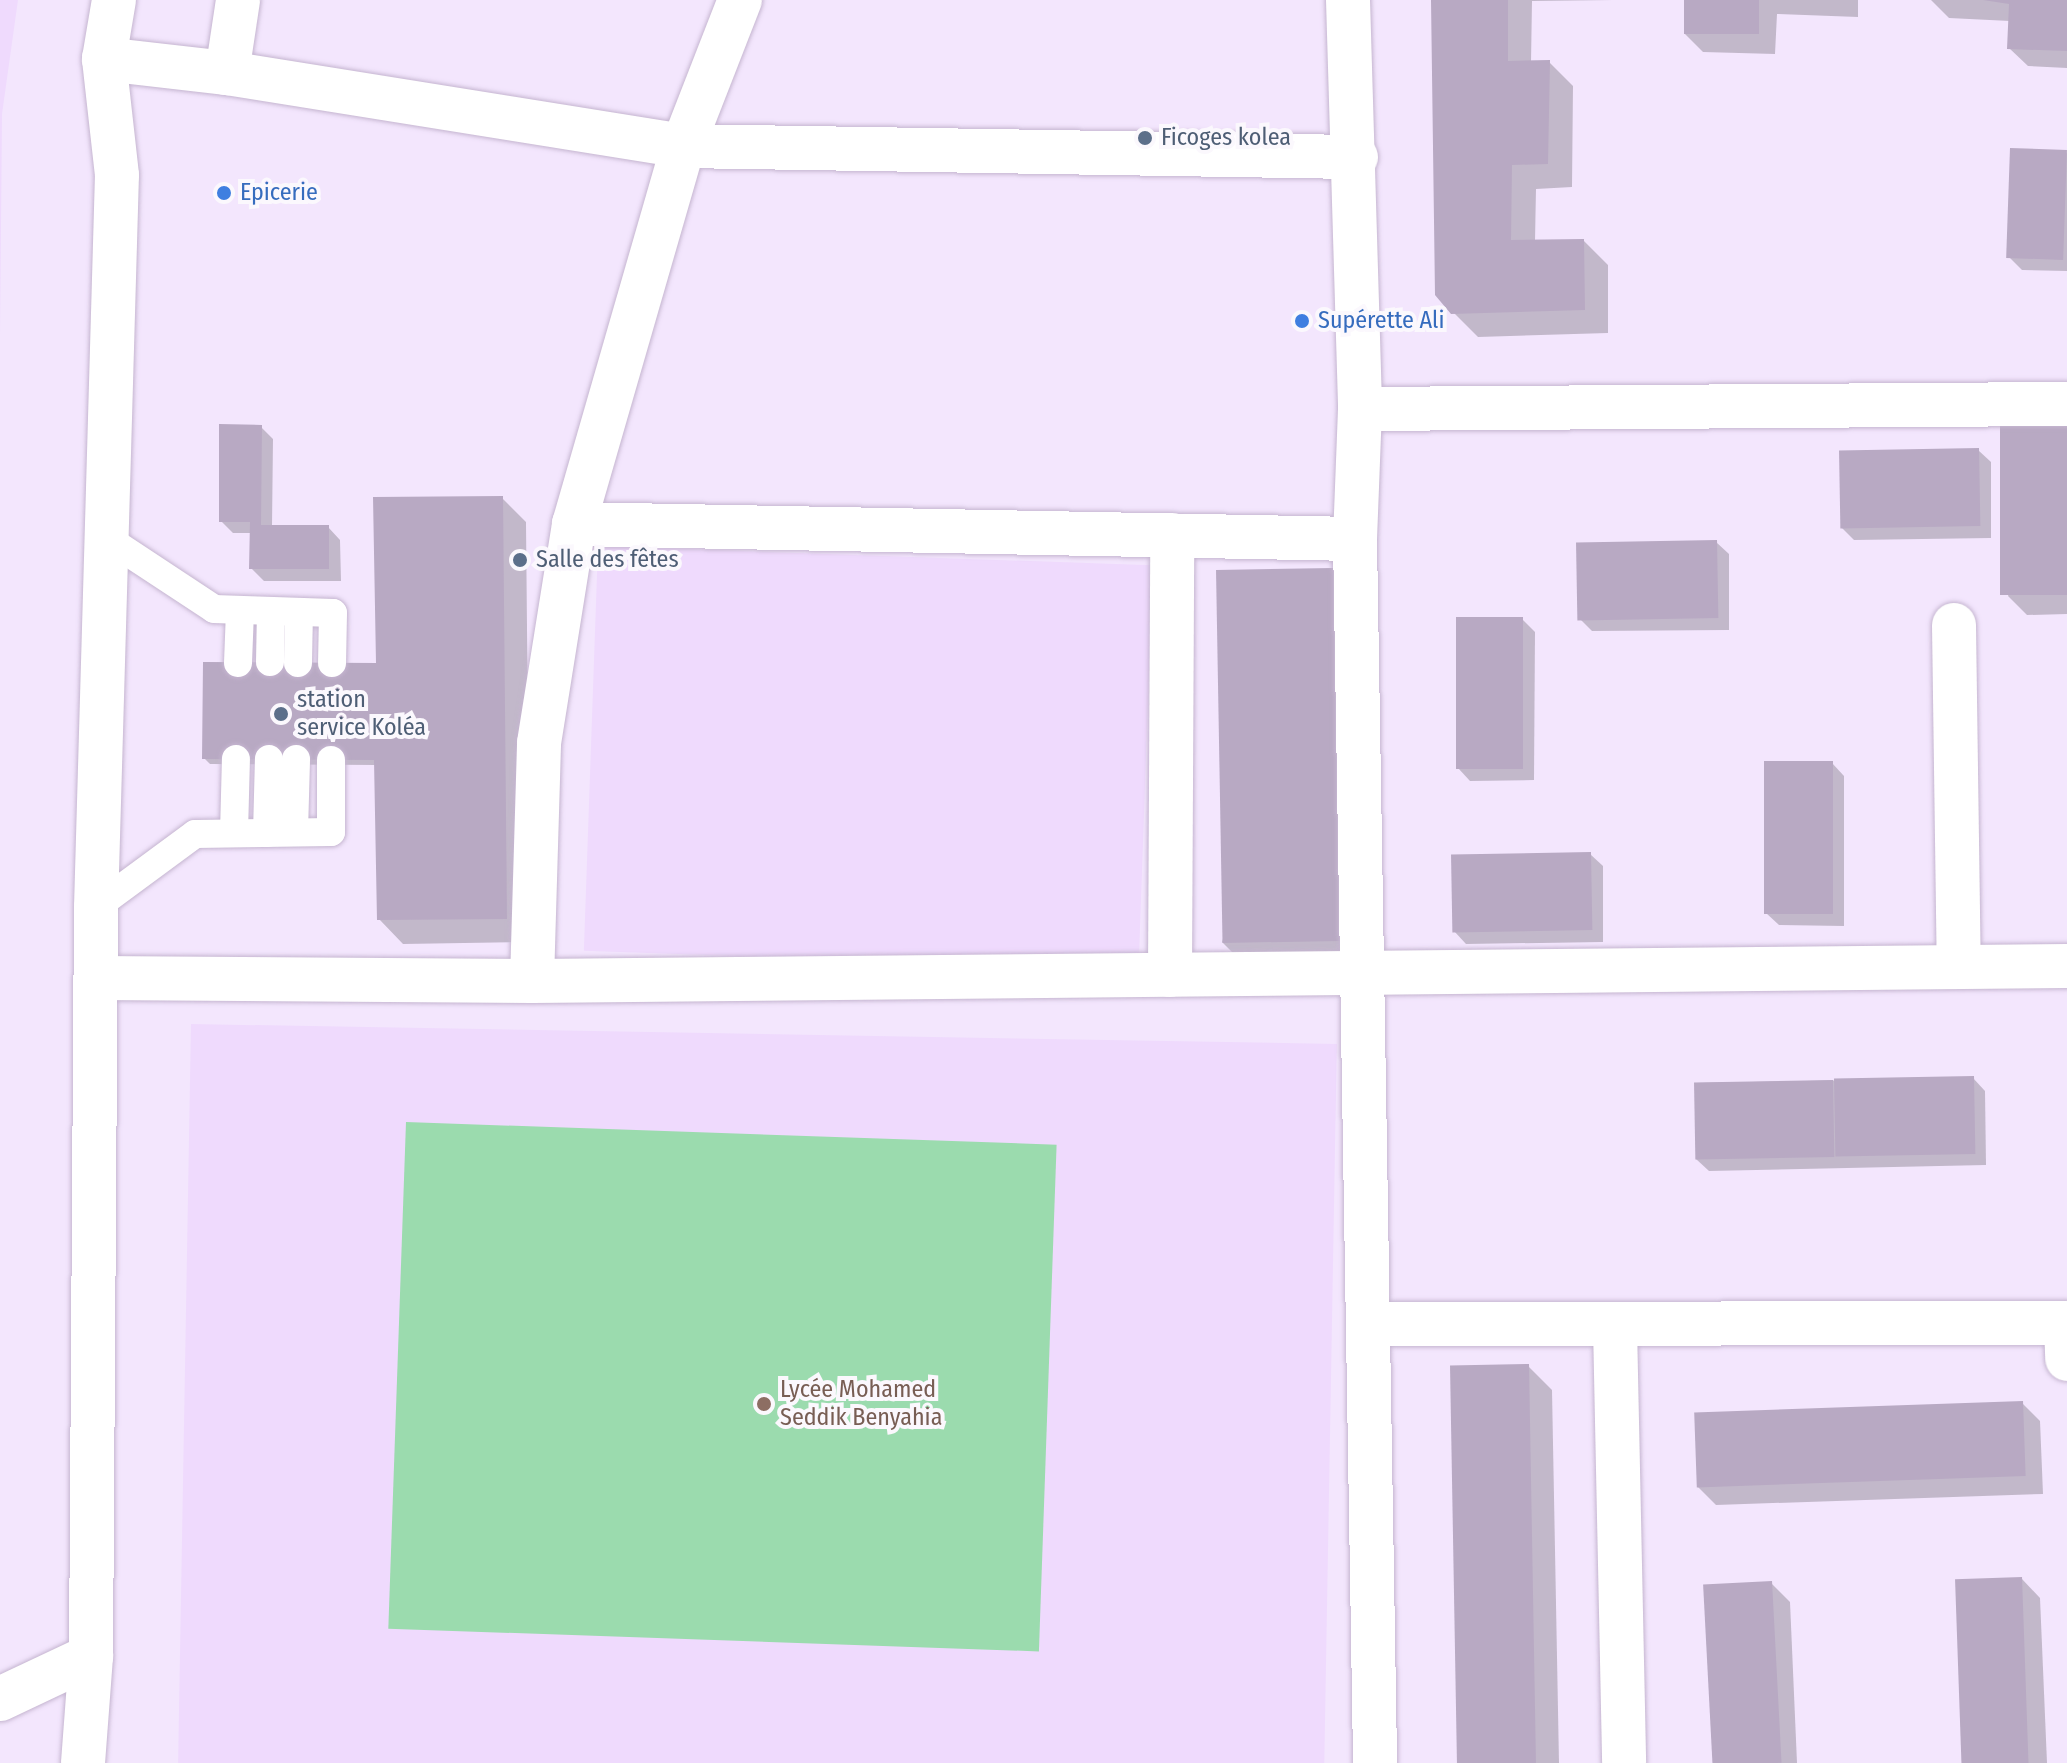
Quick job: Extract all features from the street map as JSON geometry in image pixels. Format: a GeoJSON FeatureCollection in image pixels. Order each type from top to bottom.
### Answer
{"type":"FeatureCollection","features":[{"type":"Feature","properties":{"kind":"street"},"geometry":{"type":"LineString","coordinates":[[83,1763],[91,1656],[96,907],[117,175],[104,59],[114,0]]}},
{"type":"Feature","properties":{"kind":"street"},"geometry":{"type":"LineString","coordinates":[[227,73],[238,0]]}},
{"type":"Feature","properties":{"kind":"street"},"geometry":{"type":"LineString","coordinates":[[532,981],[539,743],[574,524],[683,146],[740,0]]}},
{"type":"Feature","properties":{"kind":"street"},"geometry":{"type":"LineString","coordinates":[[1348,0],[1356,157],[1360,409],[1355,539],[1375,1763]]}},
{"type":"Feature","properties":{"kind":"street"},"geometry":{"type":"LineString","coordinates":[[104,59],[227,73],[683,146],[1356,157]]}},
{"type":"Feature","properties":{"kind":"street"},"geometry":{"type":"LineString","coordinates":[[1360,409],[2067,404]]}},
{"type":"Feature","properties":{"kind":"street"},"geometry":{"type":"LineString","coordinates":[[574,524],[1355,539]]}},
{"type":"Feature","properties":{"kind":"street"},"geometry":{"type":"LineString","coordinates":[[1170,975],[1172,535]]}},
{"type":"Feature","properties":{"kind":"street"},"geometry":{"type":"LineString","coordinates":[[1954,625],[1959,967]]}},
{"type":"Feature","properties":{"kind":"street"},"geometry":{"type":"LineString","coordinates":[[97,978],[532,981],[2067,966]]}},
{"type":"Feature","properties":{"kind":"street"},"geometry":{"type":"LineString","coordinates":[[1368,1324],[2066,1323],[2067,1359]]}},
{"type":"Feature","properties":{"kind":"street"},"geometry":{"type":"LineString","coordinates":[[1615,1326],[1624,1763]]}},
{"type":"Feature","properties":{"kind":"street"},"geometry":{"type":"LineString","coordinates":[[0,1699],[91,1656]]}},
{"type":"Feature","properties":{"kind":"lane"},"geometry":{"type":"LineString","coordinates":[[108,539],[214,609],[333,613],[332,663]]}},
{"type":"Feature","properties":{"kind":"lane"},"geometry":{"type":"LineString","coordinates":[[238,663],[240,610]]}},
{"type":"Feature","properties":{"kind":"lane"},"geometry":{"type":"LineString","coordinates":[[271,611],[284,662],[299,613]]}},
{"type":"Feature","properties":{"kind":"lane"},"geometry":{"type":"LineString","coordinates":[[234,833],[236,759]]}},
{"type":"Feature","properties":{"kind":"lane"},"geometry":{"type":"LineString","coordinates":[[280,832],[283,759]]}},
{"type":"Feature","properties":{"kind":"lane"},"geometry":{"type":"LineString","coordinates":[[96,907],[195,834],[331,832],[331,760]]}},
{"type":"Feature","properties":{"kind":"shaded area"},"geometry":{"type":"Polygon","coordinates":[[[0,0],[18,0],[2,114],[0,339],[0,0]]]}},
{"type":"Feature","properties":{"kind":"shaded area"},"geometry":{"type":"Polygon","coordinates":[[[598,546],[1153,565],[1139,970],[584,951],[598,546]]]}},
{"type":"Feature","properties":{"kind":"shaded area","name":"Lycée Mohamed Seddik Benyahia"},"geometry":{"type":"Polygon","coordinates":[[[191,1024],[1337,1044],[1324,1763],[178,1763],[191,1024]]]}},
{"type":"Feature","properties":{"kind":"green space"},"geometry":{"type":"Polygon","coordinates":[[[406,1122],[1057,1145],[1039,1651],[388,1629],[406,1122]]]}},
{"type":"Feature","properties":{"kind":"building"},"geometry":{"type":"Polygon","coordinates":[[[1431,0],[1508,0],[1508,61],[1550,60],[1548,164],[1512,165],[1511,240],[1584,239],[1585,310],[1451,314],[1435,295],[1431,0]]]}},
{"type":"Feature","properties":{"kind":"building"},"geometry":{"type":"Polygon","coordinates":[[[1684,0],[1759,0],[1759,34],[1684,34],[1684,0]]]}},
{"type":"Feature","properties":{"kind":"building"},"geometry":{"type":"Polygon","coordinates":[[[1983,0],[2067,0],[2067,51],[2007,49],[2009,4],[1983,0]]]}},
{"type":"Feature","properties":{"kind":"building"},"geometry":{"type":"Polygon","coordinates":[[[2010,148],[2067,150],[2063,260],[2006,258],[2010,148]]]}},
{"type":"Feature","properties":{"kind":"building"},"geometry":{"type":"Polygon","coordinates":[[[2000,419],[2067,419],[2067,595],[2000,595],[2000,419]]]}},
{"type":"Feature","properties":{"kind":"building"},"geometry":{"type":"Polygon","coordinates":[[[219,424],[262,425],[261,525],[329,525],[329,569],[249,569],[250,522],[219,522],[219,424]]]}},
{"type":"Feature","properties":{"kind":"building"},"geometry":{"type":"Polygon","coordinates":[[[1979,448],[1980,526],[1840,528],[1839,450],[1979,448]]]}},
{"type":"Feature","properties":{"kind":"building"},"geometry":{"type":"Polygon","coordinates":[[[503,496],[507,919],[377,920],[374,760],[202,759],[203,662],[376,663],[373,497],[503,496]]]}},
{"type":"Feature","properties":{"kind":"building"},"geometry":{"type":"Polygon","coordinates":[[[1717,540],[1718,618],[1577,620],[1576,542],[1717,540]]]}},
{"type":"Feature","properties":{"kind":"building"},"geometry":{"type":"Polygon","coordinates":[[[1333,568],[1340,941],[1223,943],[1216,570],[1333,568]]]}},
{"type":"Feature","properties":{"kind":"building"},"geometry":{"type":"Polygon","coordinates":[[[1456,617],[1523,617],[1523,769],[1456,769],[1456,617]]]}},
{"type":"Feature","properties":{"kind":"building"},"geometry":{"type":"Polygon","coordinates":[[[1764,761],[1833,761],[1833,914],[1764,914],[1764,761]]]}},
{"type":"Feature","properties":{"kind":"building"},"geometry":{"type":"Polygon","coordinates":[[[1591,852],[1592,930],[1452,932],[1451,854],[1591,852]]]}},
{"type":"Feature","properties":{"kind":"building"},"geometry":{"type":"Polygon","coordinates":[[[1974,1076],[1975,1154],[1835,1156],[1834,1078],[1974,1076]]]}},
{"type":"Feature","properties":{"kind":"building"},"geometry":{"type":"Polygon","coordinates":[[[1833,1080],[1834,1157],[1695,1159],[1694,1082],[1833,1080]]]}},
{"type":"Feature","properties":{"kind":"building"},"geometry":{"type":"Polygon","coordinates":[[[1529,1364],[1536,1763],[1457,1763],[1450,1365],[1529,1364]]]}},
{"type":"Feature","properties":{"kind":"building"},"geometry":{"type":"Polygon","coordinates":[[[2023,1401],[2026,1476],[1697,1487],[1694,1412],[2023,1401]]]}},
{"type":"Feature","properties":{"kind":"building"},"geometry":{"type":"Polygon","coordinates":[[[2022,1577],[2028,1763],[1961,1763],[1955,1579],[2022,1577]]]}},
{"type":"Feature","properties":{"kind":"building"},"geometry":{"type":"Polygon","coordinates":[[[1772,1581],[1782,1763],[1712,1763],[1703,1585],[1772,1581]]]}},
{"type":"Feature","properties":{"kind":"place","name":"Ficoges kolea"},"geometry":{"type":"Point","coordinates":[1145,138]}},
{"type":"Feature","properties":{"kind":"place","name":"Epicerie"},"geometry":{"type":"Point","coordinates":[224,193]}},
{"type":"Feature","properties":{"kind":"place","name":"Supérette Ali"},"geometry":{"type":"Point","coordinates":[1302,321]}},
{"type":"Feature","properties":{"kind":"place","name":"Salle des fêtes"},"geometry":{"type":"Point","coordinates":[520,560]}},
{"type":"Feature","properties":{"kind":"place","name":"station service Koléa"},"geometry":{"type":"Point","coordinates":[281,714]}},
{"type":"Feature","properties":{"kind":"place","name":"Lycée Mohamed Seddik Benyahia"},"geometry":{"type":"Point","coordinates":[764,1404]}}]}
